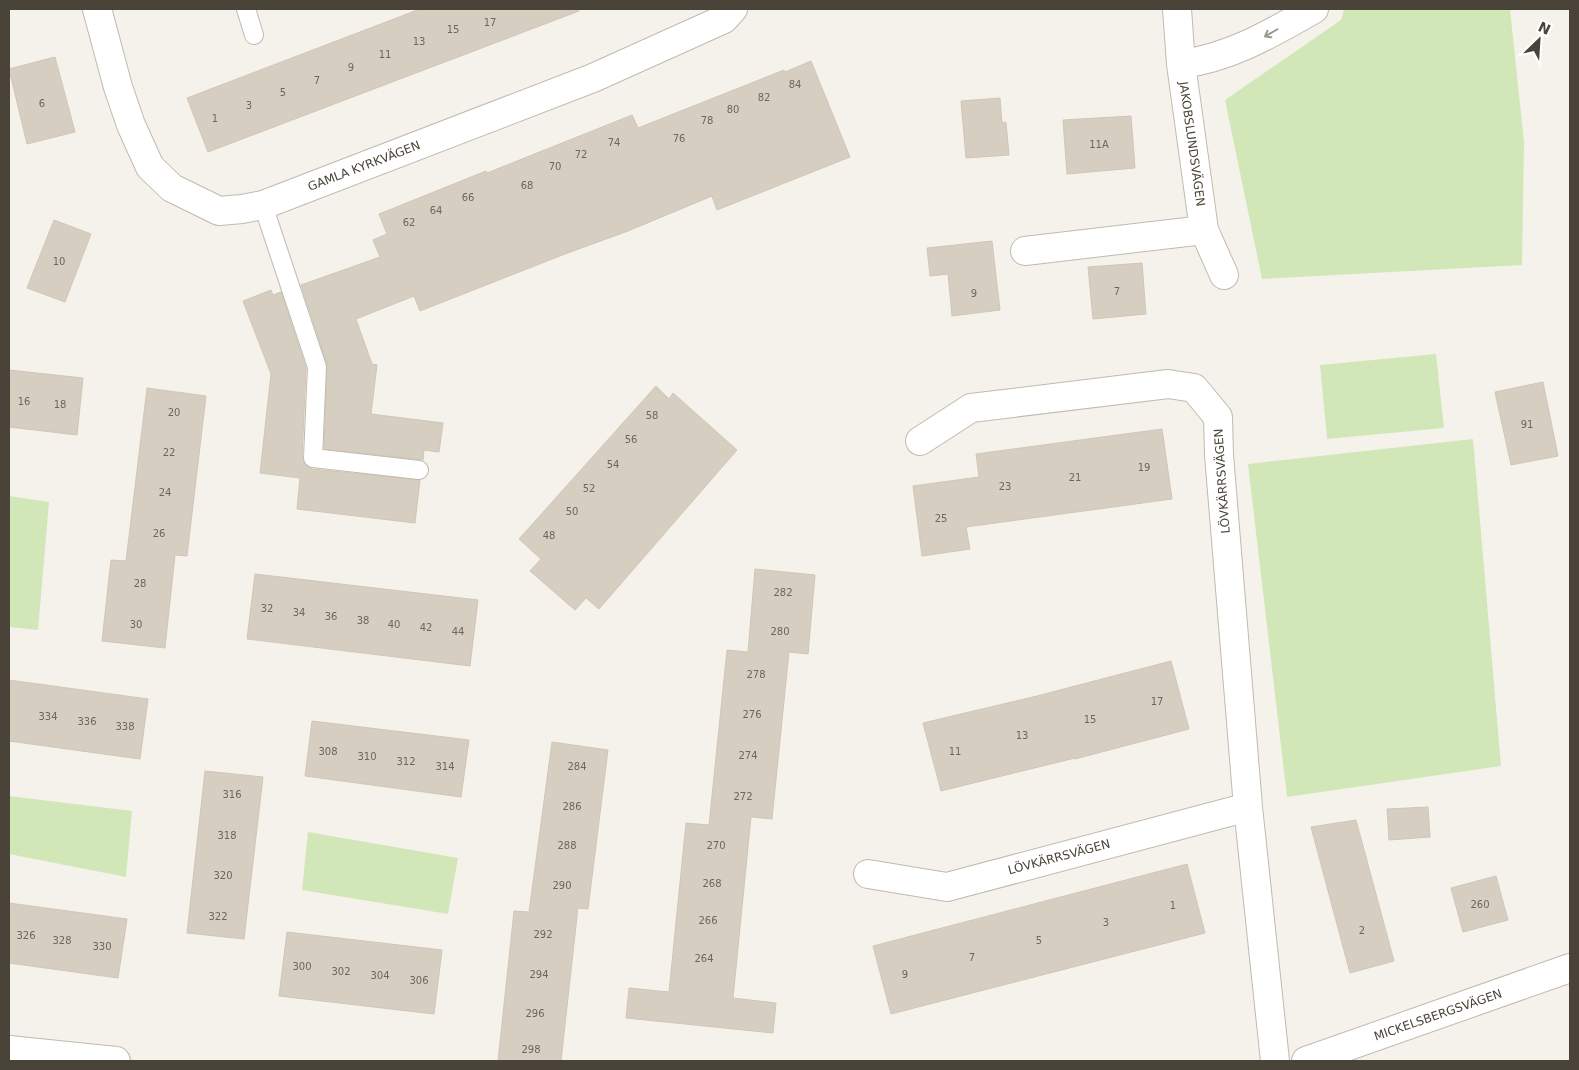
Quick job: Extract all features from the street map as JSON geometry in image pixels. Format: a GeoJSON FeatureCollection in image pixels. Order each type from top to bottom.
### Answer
{"type":"FeatureCollection","features":[{"type":"Feature","properties":{"kind":"street","name":"GAMLA KYRKVÄGEN"},"geometry":{"type":"LineString","coordinates":[[97,9],[118,87],[131,125],[150,167],[172,188],[218,211],[242,209],[263,204],[593,78],[724,20],[733,9]]}},
{"type":"Feature","properties":{"kind":"street","name":"JAKOBSLUNDSVÄGEN"},"geometry":{"type":"LineString","coordinates":[[1177,9],[1181,64],[1204,230],[1224,276]]}},
{"type":"Feature","properties":{"kind":"street"},"geometry":{"type":"LineString","coordinates":[[1181,64],[1201,62],[1258,41],[1314,9]]}},
{"type":"Feature","properties":{"kind":"street"},"geometry":{"type":"LineString","coordinates":[[1024,251],[1204,230]]}},
{"type":"Feature","properties":{"kind":"street","name":"LÖVKÄRRSVÄGEN"},"geometry":{"type":"LineString","coordinates":[[920,441],[971,408],[1168,384],[1194,388],[1218,417],[1220,465],[1248,806],[1275,1061]]}},
{"type":"Feature","properties":{"kind":"street","name":"LÖVKÄRRSVÄGEN"},"geometry":{"type":"LineString","coordinates":[[868,874],[948,887],[1248,806]]}},
{"type":"Feature","properties":{"kind":"street","name":"MICKELSBERGSVÄGEN"},"geometry":{"type":"LineString","coordinates":[[1306,1061],[1570,968]]}},
{"type":"Feature","properties":{"kind":"street"},"geometry":{"type":"LineString","coordinates":[[9,1050],[116,1061]]}},
{"type":"Feature","properties":{"kind":"lane"},"geometry":{"type":"LineString","coordinates":[[246,9],[254,35]]}},
{"type":"Feature","properties":{"kind":"lane"},"geometry":{"type":"LineString","coordinates":[[263,204],[317,367],[313,458],[419,470]]}},
{"type":"Feature","properties":{"kind":"green space"},"geometry":{"type":"Polygon","coordinates":[[[1344,9],[1510,9],[1524,142],[1522,265],[1262,279],[1225,100],[1341,20],[1344,9]]]}},
{"type":"Feature","properties":{"kind":"green space"},"geometry":{"type":"Polygon","coordinates":[[[1436,354],[1444,428],[1327,439],[1320,365],[1436,354]]]}},
{"type":"Feature","properties":{"kind":"green space"},"geometry":{"type":"Polygon","coordinates":[[[1473,439],[1501,766],[1287,797],[1248,464],[1473,439]]]}},
{"type":"Feature","properties":{"kind":"green space"},"geometry":{"type":"Polygon","coordinates":[[[9,496],[49,502],[38,630],[9,627],[9,496]]]}},
{"type":"Feature","properties":{"kind":"green space"},"geometry":{"type":"Polygon","coordinates":[[[9,796],[132,811],[126,877],[9,854],[9,796]]]}},
{"type":"Feature","properties":{"kind":"green space"},"geometry":{"type":"Polygon","coordinates":[[[308,832],[458,858],[448,914],[302,890],[308,832]]]}},
{"type":"Feature","properties":{"kind":"building"},"geometry":{"type":"Polygon","coordinates":[[[420,9],[578,9],[579,11],[208,152],[187,98],[420,9]]]}},
{"type":"Feature","properties":{"kind":"building"},"geometry":{"type":"Polygon","coordinates":[[[55,57],[75,132],[27,144],[9,69],[55,57]]]}},
{"type":"Feature","properties":{"kind":"building"},"geometry":{"type":"Polygon","coordinates":[[[811,61],[850,157],[717,210],[712,196],[628,231],[420,311],[414,296],[356,319],[372,364],[377,365],[371,414],[443,423],[439,452],[424,450],[423,460],[324,449],[327,364],[301,285],[380,257],[373,240],[387,234],[379,214],[632,115],[638,128],[811,61]]]}},
{"type":"Feature","properties":{"kind":"building"},"geometry":{"type":"Polygon","coordinates":[[[1000,98],[1002,123],[1006,122],[1009,155],[966,158],[961,101],[1000,98]]]}},
{"type":"Feature","properties":{"kind":"building"},"geometry":{"type":"Polygon","coordinates":[[[1131,116],[1135,168],[1067,174],[1063,120],[1131,116]]]}},
{"type":"Feature","properties":{"kind":"building"},"geometry":{"type":"Polygon","coordinates":[[[54,220],[91,234],[65,302],[27,288],[54,220]]]}},
{"type":"Feature","properties":{"kind":"building"},"geometry":{"type":"Polygon","coordinates":[[[992,241],[1000,310],[952,316],[948,274],[930,276],[927,248],[992,241]]]}},
{"type":"Feature","properties":{"kind":"building"},"geometry":{"type":"Polygon","coordinates":[[[1142,263],[1146,314],[1093,319],[1088,267],[1142,263]]]}},
{"type":"Feature","properties":{"kind":"building"},"geometry":{"type":"Polygon","coordinates":[[[271,290],[273,295],[281,292],[306,368],[302,458],[304,463],[312,469],[420,480],[415,523],[297,509],[300,478],[260,473],[271,374],[243,301],[271,290]]]}},
{"type":"Feature","properties":{"kind":"building"},"geometry":{"type":"Polygon","coordinates":[[[9,370],[83,378],[77,435],[9,427],[9,370]]]}},
{"type":"Feature","properties":{"kind":"building"},"geometry":{"type":"Polygon","coordinates":[[[1543,382],[1558,456],[1511,465],[1495,392],[1543,382]]]}},
{"type":"Feature","properties":{"kind":"building"},"geometry":{"type":"Polygon","coordinates":[[[656,386],[669,399],[673,393],[737,450],[599,609],[586,598],[575,610],[530,571],[541,559],[519,539],[656,386]]]}},
{"type":"Feature","properties":{"kind":"building"},"geometry":{"type":"Polygon","coordinates":[[[147,388],[206,396],[187,556],[175,555],[165,648],[102,641],[111,560],[126,561],[147,388]]]}},
{"type":"Feature","properties":{"kind":"building"},"geometry":{"type":"Polygon","coordinates":[[[1162,429],[1172,499],[966,527],[970,549],[922,556],[913,486],[979,477],[976,454],[1162,429]]]}},
{"type":"Feature","properties":{"kind":"building"},"geometry":{"type":"Polygon","coordinates":[[[755,569],[815,575],[808,654],[789,652],[772,819],[751,817],[733,998],[776,1003],[773,1033],[626,1018],[629,988],[669,992],[686,823],[709,825],[727,650],[748,652],[755,569]]]}},
{"type":"Feature","properties":{"kind":"building"},"geometry":{"type":"Polygon","coordinates":[[[255,574],[478,600],[470,666],[247,639],[255,574]]]}},
{"type":"Feature","properties":{"kind":"building"},"geometry":{"type":"Polygon","coordinates":[[[1171,661],[1189,729],[941,791],[923,723],[1171,661]]]}},
{"type":"Feature","properties":{"kind":"building"},"geometry":{"type":"Polygon","coordinates":[[[9,680],[148,699],[140,759],[9,741],[9,680]]]}},
{"type":"Feature","properties":{"kind":"building"},"geometry":{"type":"Polygon","coordinates":[[[312,721],[469,740],[461,797],[305,776],[312,721]]]}},
{"type":"Feature","properties":{"kind":"building"},"geometry":{"type":"Polygon","coordinates":[[[552,742],[608,750],[588,909],[578,908],[561,1061],[498,1061],[514,911],[529,912],[552,742]]]}},
{"type":"Feature","properties":{"kind":"building"},"geometry":{"type":"Polygon","coordinates":[[[205,771],[263,777],[244,939],[187,933],[205,771]]]}},
{"type":"Feature","properties":{"kind":"building"},"geometry":{"type":"Polygon","coordinates":[[[1428,807],[1430,837],[1389,840],[1387,809],[1428,807]]]}},
{"type":"Feature","properties":{"kind":"building"},"geometry":{"type":"Polygon","coordinates":[[[1356,820],[1394,961],[1350,973],[1311,827],[1356,820]]]}},
{"type":"Feature","properties":{"kind":"building"},"geometry":{"type":"Polygon","coordinates":[[[1187,864],[1205,933],[891,1014],[873,946],[1187,864]]]}},
{"type":"Feature","properties":{"kind":"building"},"geometry":{"type":"Polygon","coordinates":[[[1496,876],[1508,920],[1463,932],[1451,888],[1496,876]]]}},
{"type":"Feature","properties":{"kind":"building"},"geometry":{"type":"Polygon","coordinates":[[[9,903],[127,919],[118,978],[9,963],[9,903]]]}},
{"type":"Feature","properties":{"kind":"building"},"geometry":{"type":"Polygon","coordinates":[[[287,932],[442,950],[434,1014],[279,996],[287,932]]]}}]}
